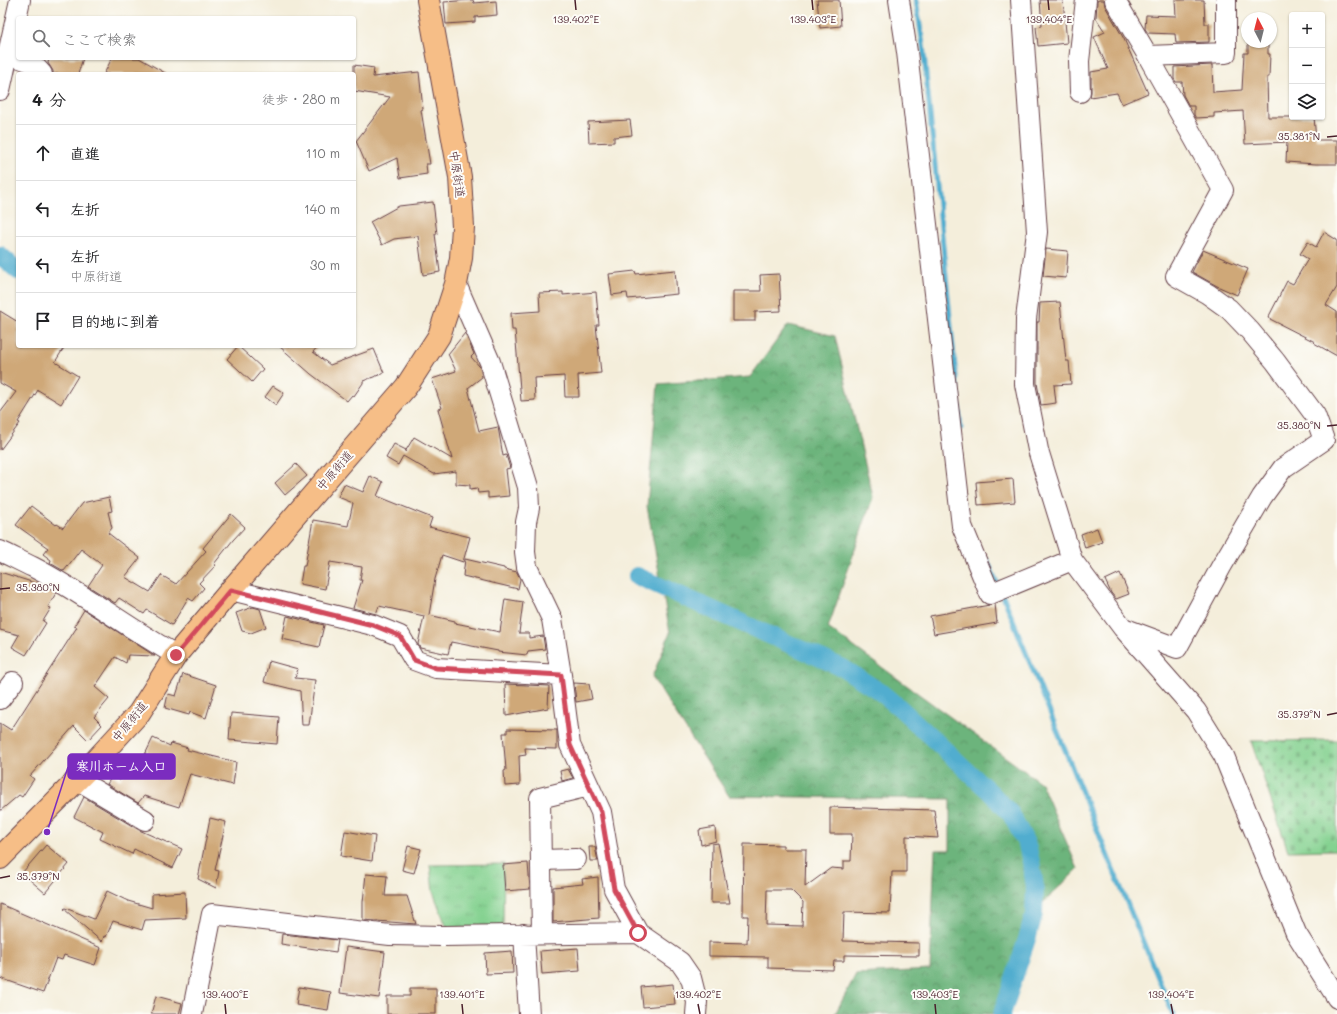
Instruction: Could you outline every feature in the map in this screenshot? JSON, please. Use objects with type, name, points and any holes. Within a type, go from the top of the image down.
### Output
[{"type":"main road","name":"中原街道","points":[[0,858],[78,780],[139,713],[176,655],[406,387],[439,336],[456,284],[461,258],[463,227],[460,177],[428,0]]},
{"type":"street","points":[[19,16],[20,0]]},
{"type":"street","points":[[899,0],[907,52],[962,526],[990,594],[1072,560]]},
{"type":"street","points":[[1021,0],[1037,232],[1026,319],[1025,384],[1038,450],[1072,560],[1123,628],[1196,711],[1224,756],[1296,933],[1337,998]]},
{"type":"street","points":[[1080,92],[1079,61],[1086,0]]},
{"type":"street","points":[[1115,0],[1223,190],[1176,276],[1208,294],[1229,309],[1250,331],[1275,360],[1315,415],[1324,440],[1283,468],[1262,497],[1221,567],[1177,648],[1123,628]]},
{"type":"street","points":[[1148,56],[1226,53],[1226,0]]},
{"type":"street","points":[[0,90],[15,56],[16,45]]},
{"type":"street","points":[[26,60],[32,62],[40,72]]},
{"type":"street","points":[[456,284],[490,362],[527,481],[529,508],[525,538],[527,567],[552,619],[570,745],[601,812],[614,889],[638,933],[680,962],[691,978],[697,1002],[696,1014]]},
{"type":"street","points":[[0,551],[39,570],[176,655]]},
{"type":"street","points":[[231,590],[373,625],[400,636],[414,660],[436,668],[561,675]]},
{"type":"street","points":[[0,698],[12,682]]},
{"type":"street","points":[[78,780],[145,820]]},
{"type":"street","points":[[529,1014],[533,934],[541,860],[540,798],[589,786]]},
{"type":"street","points":[[541,860],[576,859]]},
{"type":"street","points":[[192,1014],[212,914],[390,934],[443,936],[638,933]]},
{"type":"green space","points":[[788,325],[835,336],[873,497],[828,628],[1041,783],[1078,869],[1029,916],[996,1014],[835,1014],[856,974],[930,970],[935,850],[950,850],[950,799],[729,796],[652,677],[670,633],[647,506],[658,384],[750,377]]},
{"type":"green space","points":[[1337,740],[1337,850],[1288,851],[1251,741]]},
{"type":"green space","points":[[504,864],[503,928],[447,928],[433,892],[430,865]]},
{"type":"building","points":[[473,0],[474,3],[496,1],[497,15],[475,17],[475,22],[446,24],[444,2]]},
{"type":"building","points":[[817,0],[839,0],[841,26],[820,28]]},
{"type":"building","points":[[1040,0],[1063,0],[1067,43],[1038,46],[1036,27],[1042,26]]},
{"type":"building","points":[[1104,0],[1105,6],[1124,39],[1148,93],[1122,104],[1117,93],[1090,97],[1091,72],[1108,69],[1094,37],[1105,32],[1096,18],[1097,1]]},
{"type":"building","points":[[1175,0],[1204,0],[1205,24],[1209,24],[1209,42],[1176,43],[1175,34],[1148,33],[1145,29],[1146,15],[1176,16]]},
{"type":"building","points":[[1248,48],[1268,48],[1268,54],[1270,54],[1269,77],[1267,77],[1268,117],[1289,117],[1289,120],[1314,120],[1316,140],[1337,140],[1337,164],[1286,162],[1287,142],[1245,144],[1243,111],[1214,113],[1214,117],[1196,118],[1194,115],[1194,106],[1189,106],[1183,95],[1182,82],[1176,82],[1174,79],[1174,67],[1212,65],[1213,92],[1242,90],[1244,53],[1248,53]]},
{"type":"building","points":[[49,60],[82,60],[79,72],[53,72],[48,63]]},
{"type":"building","points":[[111,60],[142,60],[164,72],[105,72]]},
{"type":"building","points":[[354,65],[374,68],[373,77],[419,72],[423,109],[421,110],[430,164],[426,164],[427,174],[400,178],[397,158],[369,171],[356,141],[390,97],[356,91],[356,72],[354,72]]},
{"type":"building","points":[[630,120],[632,135],[614,137],[614,142],[589,143],[588,122]]},
{"type":"building","points":[[433,202],[440,272],[423,275],[418,236],[394,239],[382,245],[370,222],[399,206]]},
{"type":"building","points":[[1324,232],[1337,240],[1337,287],[1326,305],[1337,312],[1337,356],[1314,343],[1315,342],[1268,318],[1287,281],[1293,284],[1308,259],[1300,254],[1308,242],[1316,247]]},
{"type":"building","points":[[1046,249],[1068,251],[1066,278],[1043,276]]},
{"type":"building","points":[[1203,250],[1248,269],[1237,295],[1192,272]]},
{"type":"building","points":[[675,270],[677,294],[628,299],[627,293],[612,295],[609,274],[635,271],[636,274]]},
{"type":"building","points":[[779,274],[781,311],[755,312],[755,321],[733,321],[733,291],[761,291],[760,275]]},
{"type":"building","points":[[563,292],[563,295],[596,292],[599,325],[596,325],[601,373],[578,375],[579,397],[565,397],[564,376],[534,378],[535,400],[521,401],[515,330],[512,330],[511,313],[540,311],[539,293]]},
{"type":"building","points":[[1060,302],[1066,361],[1069,361],[1071,384],[1054,385],[1056,403],[1041,405],[1037,383],[1037,322],[1039,322],[1040,303]]},
{"type":"building","points":[[0,311],[16,321],[16,348],[64,348],[55,362],[78,376],[61,404],[38,390],[18,422],[20,423],[0,450],[0,413],[16,392],[0,383]]},
{"type":"building","points":[[465,333],[474,354],[471,357],[480,367],[482,377],[468,388],[479,431],[498,427],[503,456],[506,455],[510,468],[506,469],[509,496],[488,498],[488,492],[478,493],[477,488],[470,489],[470,485],[456,484],[456,471],[434,474],[403,456],[398,465],[386,458],[394,444],[406,450],[405,452],[414,437],[452,459],[438,409],[442,408],[432,379],[456,371],[448,354]]},
{"type":"building","points":[[236,348],[240,348],[263,369],[252,382],[227,359]]},
{"type":"building","points":[[281,348],[316,348],[313,352],[330,365],[374,349],[384,373],[363,381],[354,396],[352,395],[347,401],[311,374]]},
{"type":"building","points":[[273,386],[284,393],[276,405],[265,397]]},
{"type":"building","points":[[296,464],[307,476],[285,495],[275,483]]},
{"type":"building","points":[[370,476],[383,482],[377,496],[432,518],[429,527],[470,537],[463,562],[442,555],[435,579],[429,615],[455,621],[455,623],[500,632],[505,599],[523,602],[519,633],[529,633],[529,638],[543,636],[545,649],[528,651],[527,655],[498,652],[451,642],[448,654],[420,648],[418,644],[424,616],[379,606],[376,614],[353,608],[362,580],[360,580],[362,567],[330,562],[325,589],[300,584],[303,566],[305,566],[313,520],[348,526],[353,503],[338,497],[344,484],[363,492]]},
{"type":"building","points":[[1013,479],[1015,502],[978,505],[976,482]]},
{"type":"building","points":[[109,497],[112,511],[108,512],[112,528],[108,533],[140,558],[125,577],[150,592],[161,575],[176,584],[206,551],[203,548],[231,514],[245,527],[214,564],[216,565],[199,583],[204,588],[193,601],[188,598],[172,625],[147,610],[144,614],[119,598],[115,603],[88,586],[102,565],[81,549],[64,571],[50,563],[51,560],[43,554],[48,548],[16,525],[31,506],[56,525],[57,524],[63,528],[82,503]]},
{"type":"building","points":[[1097,528],[1102,542],[1085,548],[1081,534]]},
{"type":"building","points":[[465,559],[517,572],[520,579],[518,589],[463,576]]},
{"type":"building","points":[[0,572],[38,584],[39,583],[56,593],[48,607],[51,608],[43,621],[46,623],[26,655],[12,647],[19,635],[0,630]]},
{"type":"building","points":[[1120,573],[1129,594],[1116,599],[1111,593],[1105,580]]},
{"type":"building","points":[[995,604],[997,623],[934,634],[930,616]]},
{"type":"building","points":[[253,607],[260,609],[266,627],[251,633],[242,631],[236,613]]},
{"type":"building","points":[[84,610],[155,656],[128,655],[126,663],[115,657],[95,687],[109,699],[94,717],[102,725],[88,740],[74,726],[30,776],[34,779],[22,797],[19,795],[0,811],[0,723],[11,730],[77,627],[74,626]]},
{"type":"building","points":[[287,616],[324,625],[319,647],[282,639]]},
{"type":"building","points":[[269,661],[298,669],[295,678],[315,680],[309,725],[302,725],[300,691],[264,682]]},
{"type":"building","points":[[183,674],[216,685],[206,718],[190,712],[189,715],[165,708],[168,694],[176,696]]},
{"type":"building","points":[[574,683],[589,684],[592,699],[576,702]]},
{"type":"building","points":[[505,684],[549,686],[548,708],[506,716]]},
{"type":"building","points":[[231,713],[279,717],[277,744],[229,740]]},
{"type":"building","points":[[507,729],[557,730],[557,749],[525,748],[526,755],[519,756],[520,785],[505,786],[504,771],[506,770],[503,733],[507,733]]},
{"type":"building","points":[[153,738],[170,746],[171,743],[188,748],[187,750],[236,762],[233,785],[190,774],[179,807],[144,796],[138,803],[107,784],[113,775],[120,780],[131,760],[140,765]]},
{"type":"building","points":[[568,769],[573,778],[562,781],[560,771]]},
{"type":"building","points":[[84,797],[139,830],[182,849],[173,868],[134,849],[132,854],[100,839],[103,832],[74,817]]},
{"type":"building","points":[[830,807],[934,810],[938,838],[906,836],[906,872],[892,872],[890,913],[844,912],[843,941],[919,943],[919,956],[844,955],[844,961],[834,961],[833,970],[768,968],[768,957],[709,956],[709,942],[747,943],[748,916],[743,916],[744,844],[783,845],[783,849],[806,849],[805,887],[831,868],[844,869],[844,861],[851,861],[852,834],[830,834]],"holes":[[[767,890],[791,890],[803,902],[802,926],[766,925]]]},
{"type":"building","points":[[210,818],[226,822],[215,870],[219,871],[216,888],[198,879]]},
{"type":"building","points":[[715,827],[716,841],[701,845],[699,830]]},
{"type":"building","points":[[345,831],[375,836],[372,861],[341,856]]},
{"type":"building","points":[[718,843],[730,903],[711,903],[712,844]]},
{"type":"building","points":[[46,845],[69,864],[45,893],[22,873]]},
{"type":"building","points":[[408,846],[421,849],[414,873],[402,870]]},
{"type":"building","points":[[589,847],[595,847],[598,861],[590,861]]},
{"type":"building","points":[[528,863],[530,889],[505,891],[503,865]]},
{"type":"building","points":[[366,874],[387,876],[385,896],[407,896],[416,924],[363,920]]},
{"type":"building","points":[[598,877],[599,918],[553,922],[553,887],[583,884],[582,879]]},
{"type":"building","points":[[107,891],[128,901],[152,908],[152,894],[185,892],[186,918],[145,920],[142,930],[113,921],[106,937],[104,936],[102,942],[64,909],[65,908],[94,919]]},
{"type":"building","points":[[0,904],[101,948],[95,965],[64,955],[62,960],[56,958],[43,993],[0,978]]},
{"type":"building","points":[[282,934],[338,940],[336,952],[281,944]]},
{"type":"building","points":[[346,947],[385,952],[379,998],[340,993]]},
{"type":"building","points":[[578,948],[580,971],[542,974],[540,951]]},
{"type":"building","points":[[512,951],[513,973],[486,974],[485,953]]},
{"type":"building","points":[[673,984],[675,1004],[643,1007],[641,987]]},
{"type":"building","points":[[299,987],[331,992],[328,1010],[296,1005]]},
{"type":"building","points":[[410,988],[436,988],[436,1014],[387,1014],[387,996],[410,996]]},
{"type":"building","points":[[156,996],[182,1003],[179,1014],[151,1014]]},
{"type":"waterway","points":[[916,0],[923,44],[961,428]]},
{"type":"waterway","points":[[0,255],[16,269]]},
{"type":"waterway","points":[[987,560],[998,585]]},
{"type":"waterway","points":[[637,576],[843,668],[879,691],[900,708],[990,792],[1011,814],[1027,845],[1031,862],[1035,887],[1034,914],[1002,1014]]},
{"type":"waterway","points":[[1002,593],[1173,1014]]},
{"type":"place","name":"寒川ホーム入口","points":[[47,832]]},
{"type":"route","points":[[176,655],[231,590],[373,625],[400,636],[414,660],[436,668],[561,675],[570,745],[601,812],[614,889],[638,933]]}]
